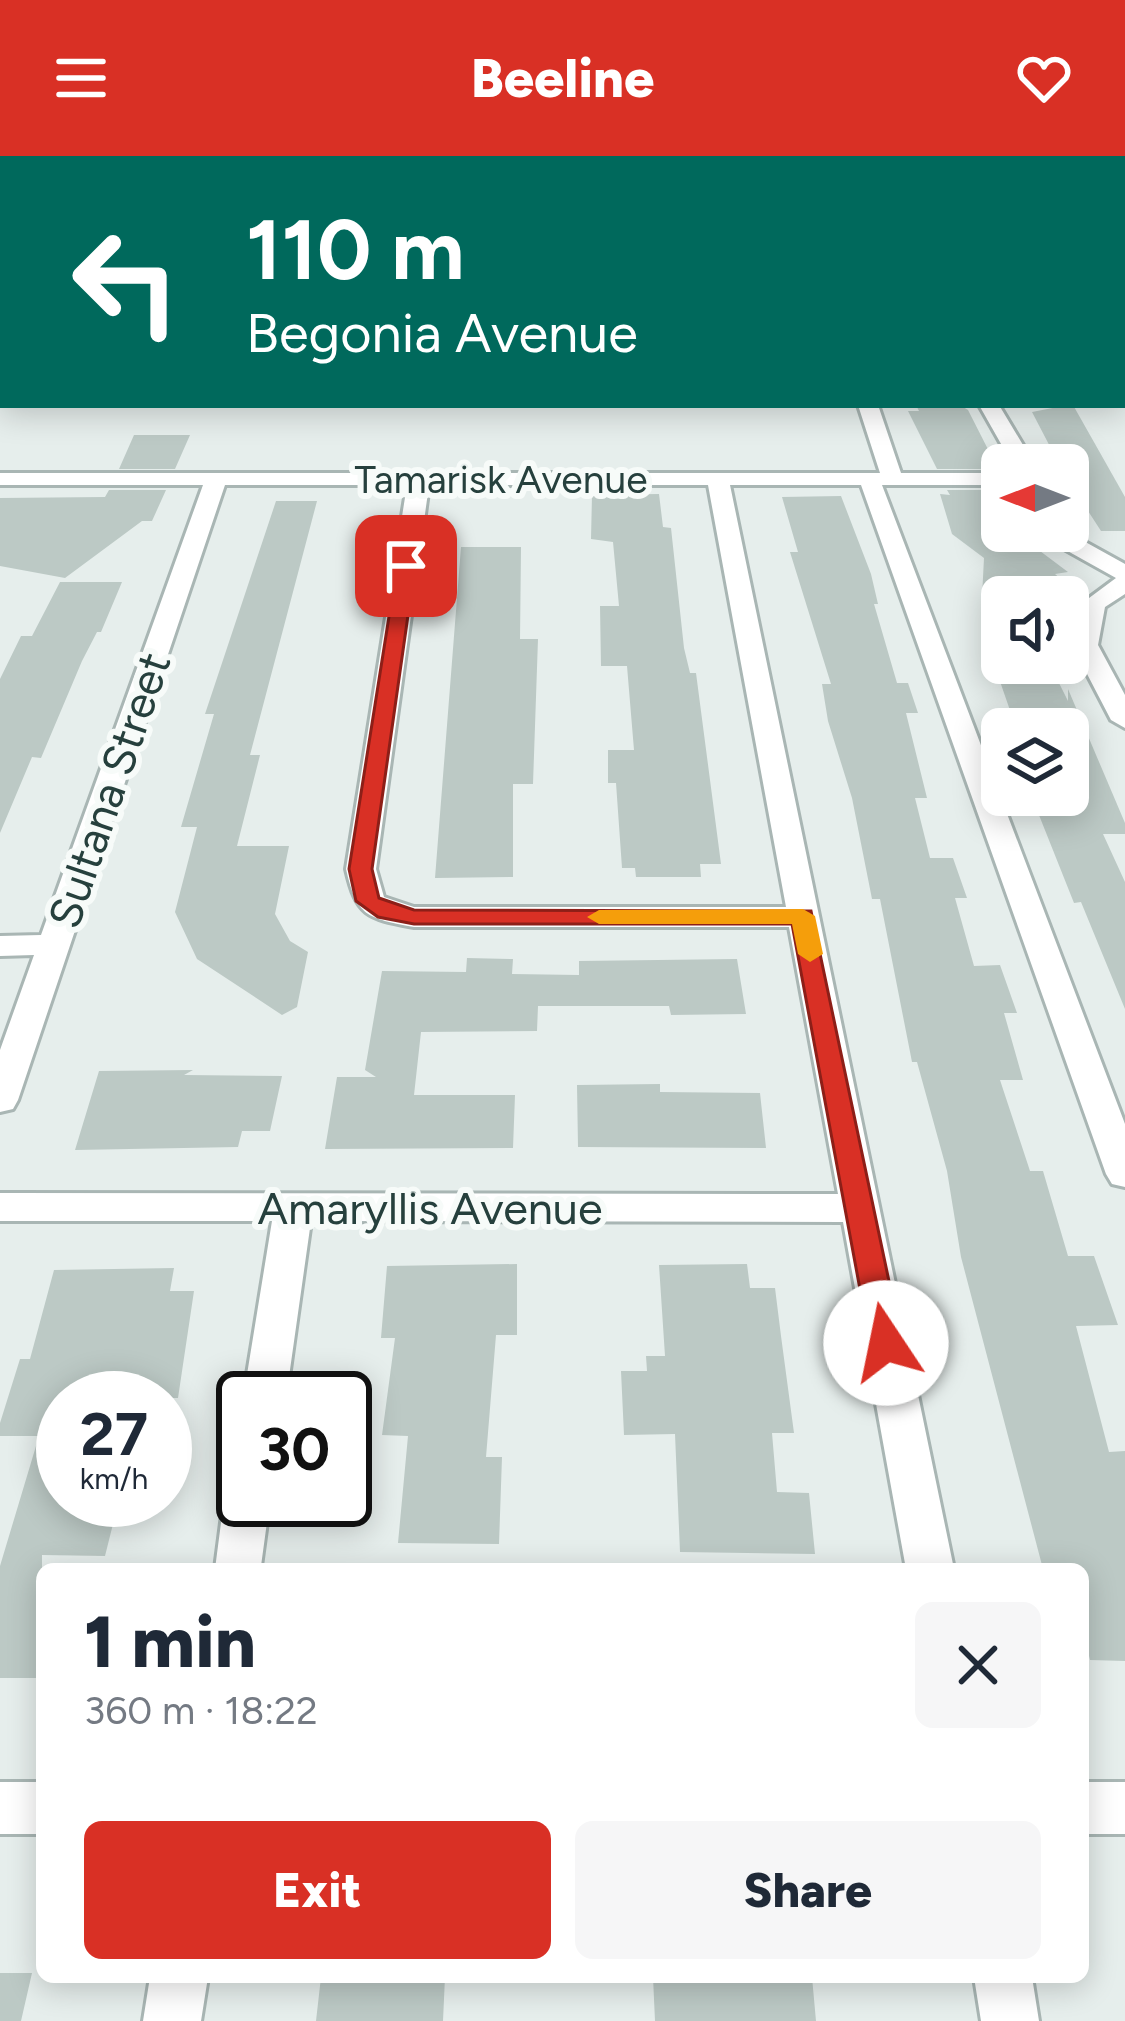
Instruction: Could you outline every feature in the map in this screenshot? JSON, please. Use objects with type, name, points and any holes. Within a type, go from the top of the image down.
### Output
[{"type":"street","points":[[869,408],[881,479],[1125,1174]]},
{"type":"street","points":[[990,408],[1011,444]]},
{"type":"street","name":"Tamarisk Avenue","points":[[0,479],[981,479]]},
{"type":"street","name":"Sultana Street","points":[[0,1100],[216,479]]},
{"type":"street","points":[[419,479],[361,869],[368,901],[414,917],[803,916]]},
{"type":"street","points":[[718,479],[929,1563]]},
{"type":"street","points":[[1084,552],[1125,578],[1094,604],[1084,646],[1125,720]]},
{"type":"street","points":[[0,946],[57,945]]},
{"type":"street","name":"Amaryllis Avenue","points":[[0,1208],[860,1208]]},
{"type":"street","points":[[268,1371],[294,1208]]},
{"type":"street","points":[[237,1563],[243,1527]]},
{"type":"street","points":[[0,1808],[36,1808]]},
{"type":"street","points":[[1089,1808],[1125,1808]]},
{"type":"street","points":[[172,2021],[178,1983]]},
{"type":"street","points":[[1004,1983],[1010,2021]]},
{"type":"building","points":[[1075,408],[1125,497],[1125,531],[1101,531],[1089,512],[1089,444],[1049,444],[1032,412]]},
{"type":"building","points":[[968,410],[985,444],[981,444],[981,469],[937,469],[908,411]]},
{"type":"building","points":[[134,435],[190,435],[175,469],[119,469]]},
{"type":"building","points":[[109,490],[166,490],[152,521],[142,521],[65,578],[0,566],[0,498],[105,497]]},
{"type":"building","points":[[947,490],[981,490],[981,552],[1041,552],[1068,572],[983,576],[984,558],[952,534],[940,494],[950,495]]},
{"type":"building","points":[[659,494],[663,527],[671,528],[684,648],[690,673],[696,673],[721,864],[700,864],[701,877],[636,877],[635,868],[622,868],[616,783],[608,783],[608,750],[634,750],[627,666],[601,666],[600,606],[619,606],[613,542],[591,539],[592,495]]},
{"type":"building","points":[[841,496],[871,574],[878,604],[874,604],[897,683],[908,683],[918,713],[906,713],[927,798],[915,798],[930,858],[953,858],[967,898],[955,898],[974,966],[1000,965],[1017,1013],[1004,1013],[1023,1080],[1000,1080],[1030,1171],[1043,1171],[1068,1256],[1094,1256],[1118,1325],[1076,1326],[1109,1452],[1125,1451],[1125,1661],[1090,1660],[1089,1563],[1041,1563],[961,1257],[947,1171],[917,1062],[912,1062],[880,899],[872,899],[852,798],[828,721],[822,684],[831,684],[790,552],[798,552],[782,497]]},
{"type":"building","points":[[276,501],[317,501],[250,755],[260,755],[237,846],[289,846],[275,914],[290,941],[308,952],[297,1007],[282,1015],[197,959],[175,912],[197,827],[181,827],[214,714],[205,714]]},
{"type":"building","points":[[461,547],[521,547],[520,639],[538,639],[533,784],[513,784],[513,877],[435,878]]},
{"type":"building","points":[[60,582],[122,582],[41,758],[32,757],[0,833],[0,679],[21,636],[32,636]]},
{"type":"building","points":[[1001,684],[1060,684],[1068,701],[1068,689],[1076,708],[1009,708]]},
{"type":"building","points":[[1089,738],[1125,823],[1125,834],[1103,834],[1125,882],[1125,1009],[1081,902],[1074,903],[1039,816],[1089,816]]},
{"type":"building","points":[[467,958],[513,959],[512,974],[579,975],[579,961],[737,959],[746,1014],[671,1015],[669,1006],[538,1006],[537,1031],[421,1032],[414,1095],[515,1095],[513,1148],[325,1149],[337,1077],[376,1077],[365,1070],[382,971],[466,972]]},
{"type":"building","points":[[193,1070],[184,1075],[282,1076],[270,1131],[242,1131],[238,1147],[75,1150],[99,1071]]},
{"type":"building","points":[[660,1084],[660,1092],[760,1093],[766,1148],[578,1147],[577,1085]]},
{"type":"building","points":[[517,1264],[517,1335],[496,1335],[486,1457],[502,1457],[499,1544],[398,1543],[408,1436],[382,1435],[395,1338],[381,1338],[387,1266]]},
{"type":"building","points":[[747,1264],[750,1288],[775,1288],[794,1433],[772,1433],[777,1492],[809,1493],[815,1554],[680,1552],[675,1434],[624,1435],[621,1371],[647,1371],[646,1356],[665,1356],[659,1265]]},
{"type":"building","points":[[174,1268],[170,1291],[194,1291],[182,1371],[36,1371],[36,1436],[0,1436],[20,1359],[30,1359],[54,1270]]},
{"type":"building","points":[[36,1446],[36,1527],[112,1527],[105,1556],[42,1555],[42,1563],[36,1563],[36,1678],[0,1678],[0,1566]]},
{"type":"building","points":[[0,1973],[32,1973],[21,2021],[0,2021]]},
{"type":"building","points":[[320,1983],[445,1983],[443,2021],[316,2021]]},
{"type":"building","points":[[653,1983],[813,1983],[816,2021],[655,2021]]},
{"type":"slow traffic","points":[[599,917],[803,916],[810,954]]},
{"type":"route","points":[[406,566],[361,869],[368,901],[414,917],[803,916],[886,1343]]}]
